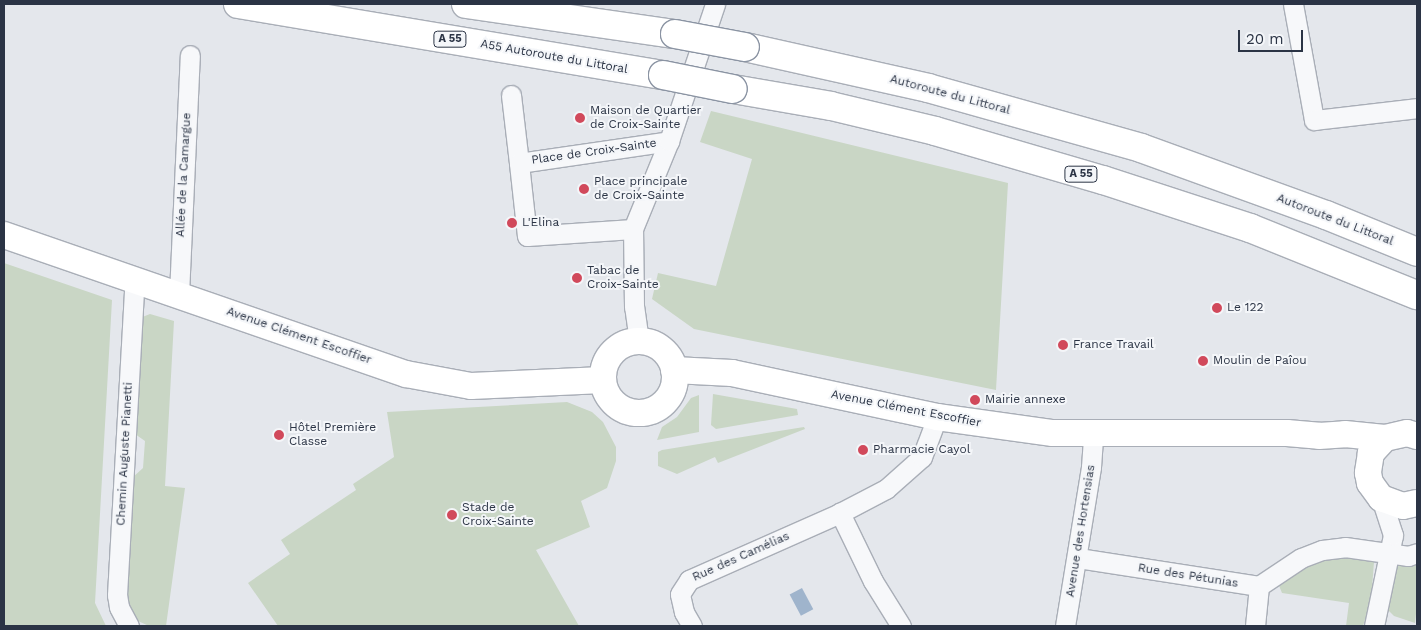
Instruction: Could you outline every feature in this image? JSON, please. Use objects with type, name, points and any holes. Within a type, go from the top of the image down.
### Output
[{"type":"highway","name":"A55 Autoroute du Littoral","points":[[238,4],[663,75],[831,106],[935,130],[1250,228],[1417,295]]},
{"type":"highway","name":"Autoroute du Littoral","points":[[466,4],[675,34],[745,47],[928,88],[1141,148],[1326,215],[1414,250]]},
{"type":"main road","name":"Avenue Clément Escoffier","points":[[4,235],[135,278],[406,374],[471,386],[603,380]]},
{"type":"main road","points":[[639,341],[661,349],[674,370],[675,382],[663,404],[653,410],[636,413],[620,407],[611,400],[603,380],[609,358],[617,349],[639,341]]},
{"type":"main road","name":"Avenue Clément Escoffier","points":[[674,370],[732,373],[937,417],[1093,435],[1287,433],[1319,436],[1345,434],[1385,438],[1407,433],[1417,436]]},
{"type":"main road","name":"Avenue Clément Escoffier","points":[[1319,436],[1342,448],[1368,473]]},
{"type":"main road","points":[[1385,438],[1371,453],[1368,473],[1370,483],[1381,498],[1403,506],[1416,504]]},
{"type":"street","points":[[639,341],[634,307],[633,229],[669,141],[715,4]]},
{"type":"street","points":[[1294,4],[1314,120],[1417,108]]},
{"type":"street","name":"Allée de la Camargue","points":[[179,294],[190,55]]},
{"type":"street","name":"Place de Croix-Sainte","points":[[511,95],[527,236],[633,229]]},
{"type":"street","name":"Place de Croix-Sainte","points":[[519,163],[669,141]]},
{"type":"street","name":"Chemin Auguste Pianetti","points":[[129,626],[119,607],[117,595],[135,278]]},
{"type":"street","points":[[901,626],[873,581],[840,513],[886,489],[922,457],[937,417]]},
{"type":"street","name":"Avenue des Hortensias","points":[[1065,626],[1078,558],[1093,435]]},
{"type":"street","points":[[1374,626],[1393,535],[1381,498]]},
{"type":"street","points":[[1393,535],[1416,504]]},
{"type":"street","name":"Rue des Camélias","points":[[692,626],[684,612],[680,594],[689,580],[840,513]]},
{"type":"street","points":[[1255,626],[1259,586],[1301,558],[1322,550],[1345,547],[1390,555],[1408,556],[1417,552]]},
{"type":"street","name":"Rue des Pétunias","points":[[1078,558],[1259,586]]},
{"type":"green space","points":[[711,111],[1008,183],[996,390],[694,329],[652,299],[658,273],[716,286],[752,159],[700,142]]},
{"type":"green space","points":[[4,263],[112,300],[95,603],[106,626],[4,626]]},
{"type":"green space","points":[[150,314],[174,321],[165,486],[185,488],[166,626],[149,626],[138,621],[130,609],[127,595],[132,478],[143,468],[145,441],[135,434],[140,318]]},
{"type":"green space","points":[[713,394],[797,409],[798,415],[716,429],[711,425]]},
{"type":"green space","points":[[699,395],[699,432],[657,440],[662,427],[677,417],[691,398]]},
{"type":"green space","name":"Stade de Croix-Sainte","points":[[567,402],[592,412],[603,422],[616,447],[616,461],[607,488],[581,501],[590,527],[536,550],[579,626],[278,626],[248,583],[290,554],[281,540],[356,490],[353,484],[394,457],[387,412]]},
{"type":"green space","points":[[804,427],[805,429],[718,463],[715,457],[677,474],[658,466],[658,452],[662,450]]},
{"type":"green space","points":[[1335,556],[1368,557],[1374,562],[1371,601],[1363,626],[1346,626],[1349,603],[1282,593],[1278,583],[1318,560]]},
{"type":"green space","points":[[1417,562],[1415,623],[1394,616],[1387,609],[1394,564]]},
{"type":"water","points":[[802,588],[813,609],[801,616],[790,595]]},
{"type":"place","name":"Maison de Quartier de Croix-Sainte","points":[[580,118]]},
{"type":"place","name":"Place principale de Croix-Sainte","points":[[584,189]]},
{"type":"place","name":"L'Elina","points":[[512,223]]},
{"type":"place","name":"Tabac de Croix-Sainte","points":[[577,278]]},
{"type":"place","name":"Le 122","points":[[1217,308]]},
{"type":"place","name":"France Travail","points":[[1063,345]]},
{"type":"place","name":"Moulin de Paîou","points":[[1203,361]]},
{"type":"place","name":"Mairie annexe","points":[[975,400]]},
{"type":"place","name":"Hôtel Première Classe","points":[[279,435]]},
{"type":"place","name":"Pharmacie Cayol","points":[[863,450]]},
{"type":"place","name":"Stade de Croix-Sainte","points":[[452,515]]}]
